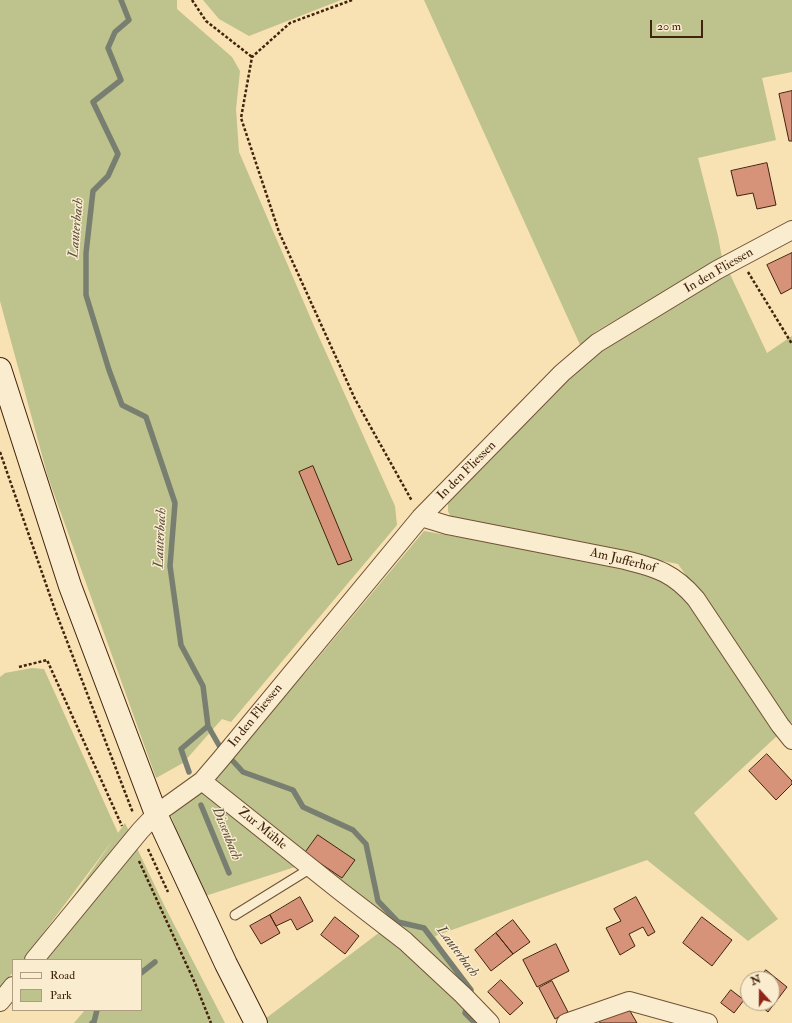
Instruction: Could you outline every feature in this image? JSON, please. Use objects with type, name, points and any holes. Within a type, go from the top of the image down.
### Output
[{"type":"main road","points":[[0,369],[70,586],[156,814],[226,964],[256,1023]]},
{"type":"street","name":"In den Fliessen","points":[[202,781],[421,517],[562,373],[597,343],[717,270],[792,230]]},
{"type":"street","name":"Am Jufferhof","points":[[421,517],[447,525],[652,566],[663,571],[688,588],[780,725],[792,740]]},
{"type":"street","points":[[35,959],[130,843],[156,814],[202,781]]},
{"type":"street","name":"Zur Mühle","points":[[202,781],[405,941],[463,995],[485,1018]]},
{"type":"street","points":[[0,1002],[12,987]]},
{"type":"street","points":[[566,1023],[629,1001],[699,1022]]},
{"type":"lane","points":[[235,915],[311,868]]},
{"type":"path","points":[[192,0],[206,20],[252,57]]},
{"type":"path","points":[[352,0],[290,22],[252,57],[242,118],[278,232],[355,399],[421,517]]},
{"type":"path","points":[[739,258],[792,344]]},
{"type":"path","points":[[19,667],[47,660],[212,1023]]},
{"type":"green space","points":[[0,0],[177,0],[177,9],[232,57],[240,71],[236,109],[239,152],[314,326],[395,506],[397,525],[231,722],[222,719],[183,763],[156,778],[48,477],[0,301]]},
{"type":"green space","points":[[203,0],[341,0],[249,36],[219,19]]},
{"type":"green space","points":[[424,0],[792,0],[792,72],[762,78],[776,140],[698,158],[718,236],[722,258],[595,332],[581,347]]},
{"type":"green space","points":[[729,272],[767,353],[792,336],[792,722],[790,724],[678,564],[452,520],[448,511],[448,501],[550,396],[605,346]]},
{"type":"green space","points":[[424,531],[634,568],[664,580],[692,604],[778,735],[694,813],[778,919],[748,941],[647,860],[435,936],[491,1023],[267,1023],[265,1019],[380,932],[295,867],[202,897],[171,816],[307,671]]},
{"type":"green space","points":[[32,668],[44,669],[118,833],[125,823],[164,905],[225,1023],[74,1023],[84,1011],[142,1011],[142,959],[48,959],[36,950],[113,840],[24,959],[12,959],[12,973],[0,988],[0,677],[5,673]]},
{"type":"building","points":[[792,91],[792,141],[789,141],[779,94]]},
{"type":"building","points":[[767,163],[776,205],[757,209],[753,193],[737,196],[731,171]]},
{"type":"building","points":[[792,253],[792,288],[781,294],[767,265]]},
{"type":"building","points":[[313,466],[352,560],[338,565],[299,472]]},
{"type":"building","points":[[767,754],[792,781],[792,784],[776,800],[749,771]]},
{"type":"building","points":[[318,835],[355,860],[342,878],[305,853]]},
{"type":"building","points":[[300,897],[313,921],[297,930],[291,919],[276,926],[270,915]]},
{"type":"building","points":[[636,897],[655,932],[648,936],[643,927],[629,934],[635,946],[620,955],[606,928],[621,921],[614,909]]},
{"type":"building","points":[[270,915],[280,933],[261,944],[250,926]]},
{"type":"building","points":[[335,917],[359,936],[345,954],[321,935]]},
{"type":"building","points":[[702,917],[732,940],[712,966],[683,943]]},
{"type":"building","points":[[513,920],[530,942],[513,954],[496,933]]},
{"type":"building","points":[[496,933],[513,954],[491,971],[475,950]]},
{"type":"building","points":[[556,944],[569,971],[537,987],[523,960]]},
{"type":"building","points":[[501,980],[523,1003],[510,1015],[488,992]]},
{"type":"building","points":[[552,981],[568,1012],[555,1019],[539,988]]},
{"type":"building","points":[[780,981],[787,987],[780,996]]},
{"type":"building","points":[[731,990],[740,997],[740,1005],[734,1013],[721,1003]]},
{"type":"building","points":[[630,1011],[637,1023],[600,1023],[598,1017]]},
{"type":"waterway","name":"Lauterbach","points":[[121,0],[129,20],[115,32],[108,48],[121,80],[93,102],[118,154],[108,176],[93,191],[86,253],[86,295],[109,370],[122,405],[146,417],[175,503],[170,566],[181,645],[203,686],[208,726],[220,747],[243,772],[293,790],[303,807],[353,830],[366,844],[378,901],[398,922],[424,928],[471,990],[465,1013],[475,1023]]},
{"type":"waterway","name":"Dissenbach","points":[[189,772],[181,749],[208,726]]},
{"type":"waterway","name":"Dissenbach","points":[[201,805],[229,873]]},
{"type":"waterway","name":"Dissenbach","points":[[142,972],[155,962]]},
{"type":"waterway","name":"Dissenbach","points":[[92,1023],[94,1022],[97,1011]]}]
